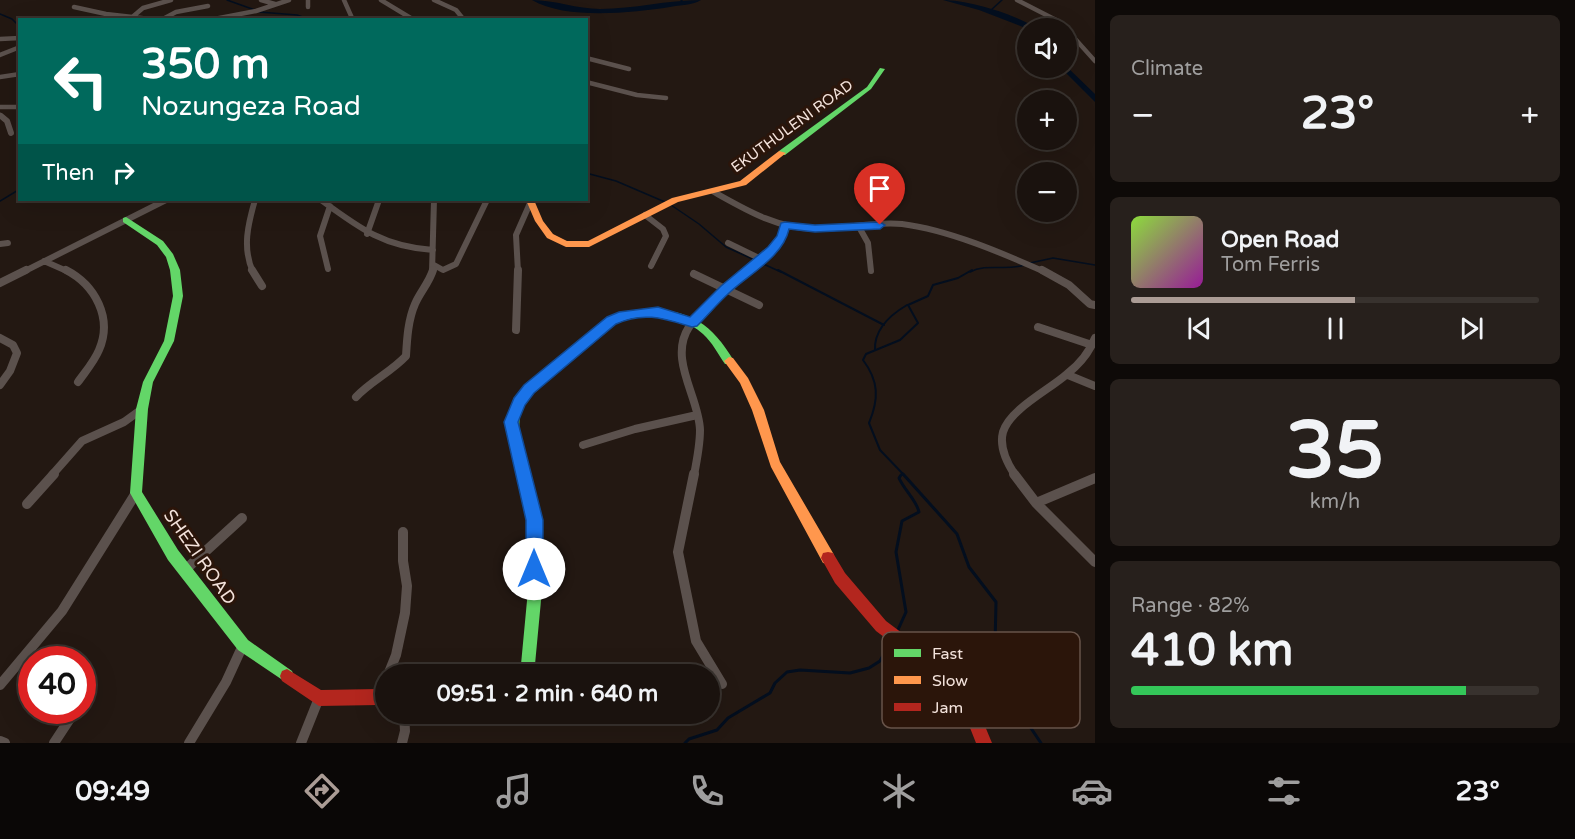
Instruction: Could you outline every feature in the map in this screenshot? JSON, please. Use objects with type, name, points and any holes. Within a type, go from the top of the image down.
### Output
[{"type":"street","points":[[74,7],[131,18],[148,6],[171,0]]},
{"type":"street","points":[[261,0],[277,4]]},
{"type":"street","points":[[221,18],[250,13],[289,0]]},
{"type":"street","points":[[308,0],[308,7]]},
{"type":"street","points":[[344,0],[352,18]]},
{"type":"street","points":[[381,0],[411,18]]},
{"type":"street","points":[[435,0],[456,10],[462,18]]},
{"type":"street","points":[[1017,0],[1054,17],[1071,31],[1084,52],[1095,61]]},
{"type":"street","points":[[164,18],[176,12],[208,6]]},
{"type":"street","points":[[0,39],[18,38]]},
{"type":"street","points":[[0,55],[18,48]]},
{"type":"street","points":[[588,59],[629,69]]},
{"type":"street","name":"EKUTHULENI ROAD","points":[[530,201],[541,227],[548,235],[565,245],[589,244],[675,200],[743,183],[869,88],[882,69]]},
{"type":"street","points":[[0,77],[18,74]]},
{"type":"street","points":[[588,83],[637,95],[666,98]]},
{"type":"street","points":[[0,107],[18,107]]},
{"type":"street","points":[[0,115],[8,124],[11,133]]},
{"type":"street","points":[[0,126],[8,124]]},
{"type":"street","points":[[714,192],[747,211],[785,226],[815,229],[915,225],[1044,271],[1069,285],[1093,305],[1095,313]]},
{"type":"street","points":[[0,283],[164,201]]},
{"type":"street","points":[[255,201],[245,240],[251,269],[262,286]]},
{"type":"street","points":[[322,201],[368,234],[403,248],[433,250]]},
{"type":"street","points":[[368,234],[379,201]]},
{"type":"street","points":[[356,397],[365,387],[394,369],[406,356],[415,304],[430,279],[434,265],[434,201]]},
{"type":"street","points":[[434,265],[443,270],[456,264],[487,201]]},
{"type":"street","points":[[516,330],[519,283],[516,235],[530,201]]},
{"type":"street","points":[[328,269],[319,237],[322,223],[330,206]]},
{"type":"street","points":[[645,215],[663,229],[666,236],[651,266]]},
{"type":"street","points":[[0,685],[36,645],[62,611],[136,493],[142,409],[148,382],[169,340],[178,296],[175,270],[170,256],[160,243],[126,220]]},
{"type":"street","points":[[722,684],[696,641],[678,552],[698,457],[700,428],[682,360],[683,341],[692,322],[725,289],[779,243],[785,226]]},
{"type":"street","points":[[859,227],[868,243],[871,271]]},
{"type":"street","points":[[0,244],[8,243]]},
{"type":"street","points":[[728,243],[761,259]]},
{"type":"street","points":[[44,261],[71,272],[83,280],[93,290],[98,301],[103,338],[99,350],[78,382]]},
{"type":"street","points":[[694,274],[759,305]]},
{"type":"street","points":[[528,664],[532,632],[534,520],[527,483],[512,432],[511,422],[514,411],[529,389],[611,320],[624,315],[658,312],[692,322],[706,332],[744,381],[758,410],[775,463],[818,543],[860,604],[889,632]]},
{"type":"street","points":[[1038,327],[1094,341],[1068,375],[1026,405],[1008,423],[1002,435],[1005,458],[1017,481],[1095,562]]},
{"type":"street","points":[[0,338],[13,345],[17,352],[10,371],[0,386]]},
{"type":"street","points":[[1068,375],[1095,386]]},
{"type":"street","points":[[27,504],[82,441],[124,423],[142,409]]},
{"type":"street","points":[[583,445],[635,429],[697,415]]},
{"type":"street","points":[[1036,502],[1095,478]]},
{"type":"street","name":"SHEZI ROAD","points":[[136,493],[173,555],[243,645],[319,698]]},
{"type":"street","points":[[185,570],[242,518]]},
{"type":"street","points":[[392,664],[405,613],[407,586],[402,532]]},
{"type":"street","points":[[189,743],[226,682],[243,645]]},
{"type":"street","points":[[301,743],[319,698],[375,698]]},
{"type":"street","points":[[54,743],[66,724]]},
{"type":"street","points":[[402,743],[405,724]]},
{"type":"street","points":[[978,728],[984,743]]},
{"type":"street","points":[[0,741],[5,743]]},
{"type":"waterway","points":[[227,0],[255,10]]},
{"type":"waterway","points":[[535,0],[557,6],[597,11],[656,7],[698,0]]},
{"type":"waterway","points":[[946,0],[981,8],[1017,22]]},
{"type":"waterway","points":[[990,11],[1002,0]]},
{"type":"waterway","points":[[259,12],[297,15],[305,18]]},
{"type":"waterway","points":[[0,14],[12,19],[18,25]]},
{"type":"waterway","points":[[327,18],[332,18]]},
{"type":"waterway","points":[[1075,78],[1095,99]]},
{"type":"waterway","points":[[588,174],[616,181],[665,202]]},
{"type":"waterway","points":[[0,201],[18,190]]},
{"type":"waterway","points":[[671,205],[699,224],[726,247],[781,272]]},
{"type":"waterway","points":[[1030,263],[1053,258],[1095,265]]},
{"type":"waterway","points":[[970,272],[983,268],[1025,265]]},
{"type":"waterway","points":[[778,270],[883,324]]},
{"type":"waterway","points":[[904,475],[880,450],[869,423],[875,406],[876,390],[872,375],[863,360],[866,354],[900,340],[918,323],[908,305],[928,296],[933,285],[958,278],[972,270]]},
{"type":"waterway","points":[[883,324],[907,305]]},
{"type":"waterway","points":[[875,350],[875,342],[883,324]]},
{"type":"waterway","points":[[903,474],[957,534],[969,567],[996,602],[995,632]]},
{"type":"waterway","points":[[897,632],[906,612],[896,552],[902,521],[919,512],[899,478],[901,475]]},
{"type":"waterway","points":[[685,743],[689,739],[717,730],[728,718],[770,693],[775,683],[787,672],[800,670],[850,673],[869,668],[882,657]]},
{"type":"waterway","points":[[1031,728],[1041,743]]},
{"type":"traffic: fast","points":[[782,153],[869,88],[882,69]]},
{"type":"traffic: fast","points":[[126,220],[160,243],[170,256],[175,270],[178,296],[169,341],[148,382],[142,409],[136,493],[173,555],[243,645],[287,676]]},
{"type":"traffic: fast","points":[[528,664],[535,590],[534,527],[530,496],[513,430],[515,410],[528,392],[611,320],[622,316],[660,313],[685,318],[706,331],[729,361]]},
{"type":"traffic: slow","points":[[530,201],[539,221],[550,236],[566,244],[589,244],[675,200],[743,183],[782,153]]},
{"type":"traffic: slow","points":[[729,361],[744,381],[758,410],[775,463],[828,558]]},
{"type":"traffic: jam","points":[[828,558],[840,578],[881,626],[889,632]]},
{"type":"traffic: jam","points":[[287,676],[319,698],[375,697]]},
{"type":"traffic: jam","points":[[978,728],[984,743]]},
{"type":"route","points":[[534,569],[534,520],[511,422],[514,411],[529,389],[611,320],[624,315],[658,312],[692,322],[725,289],[779,243],[785,226],[815,229],[880,225]]}]
